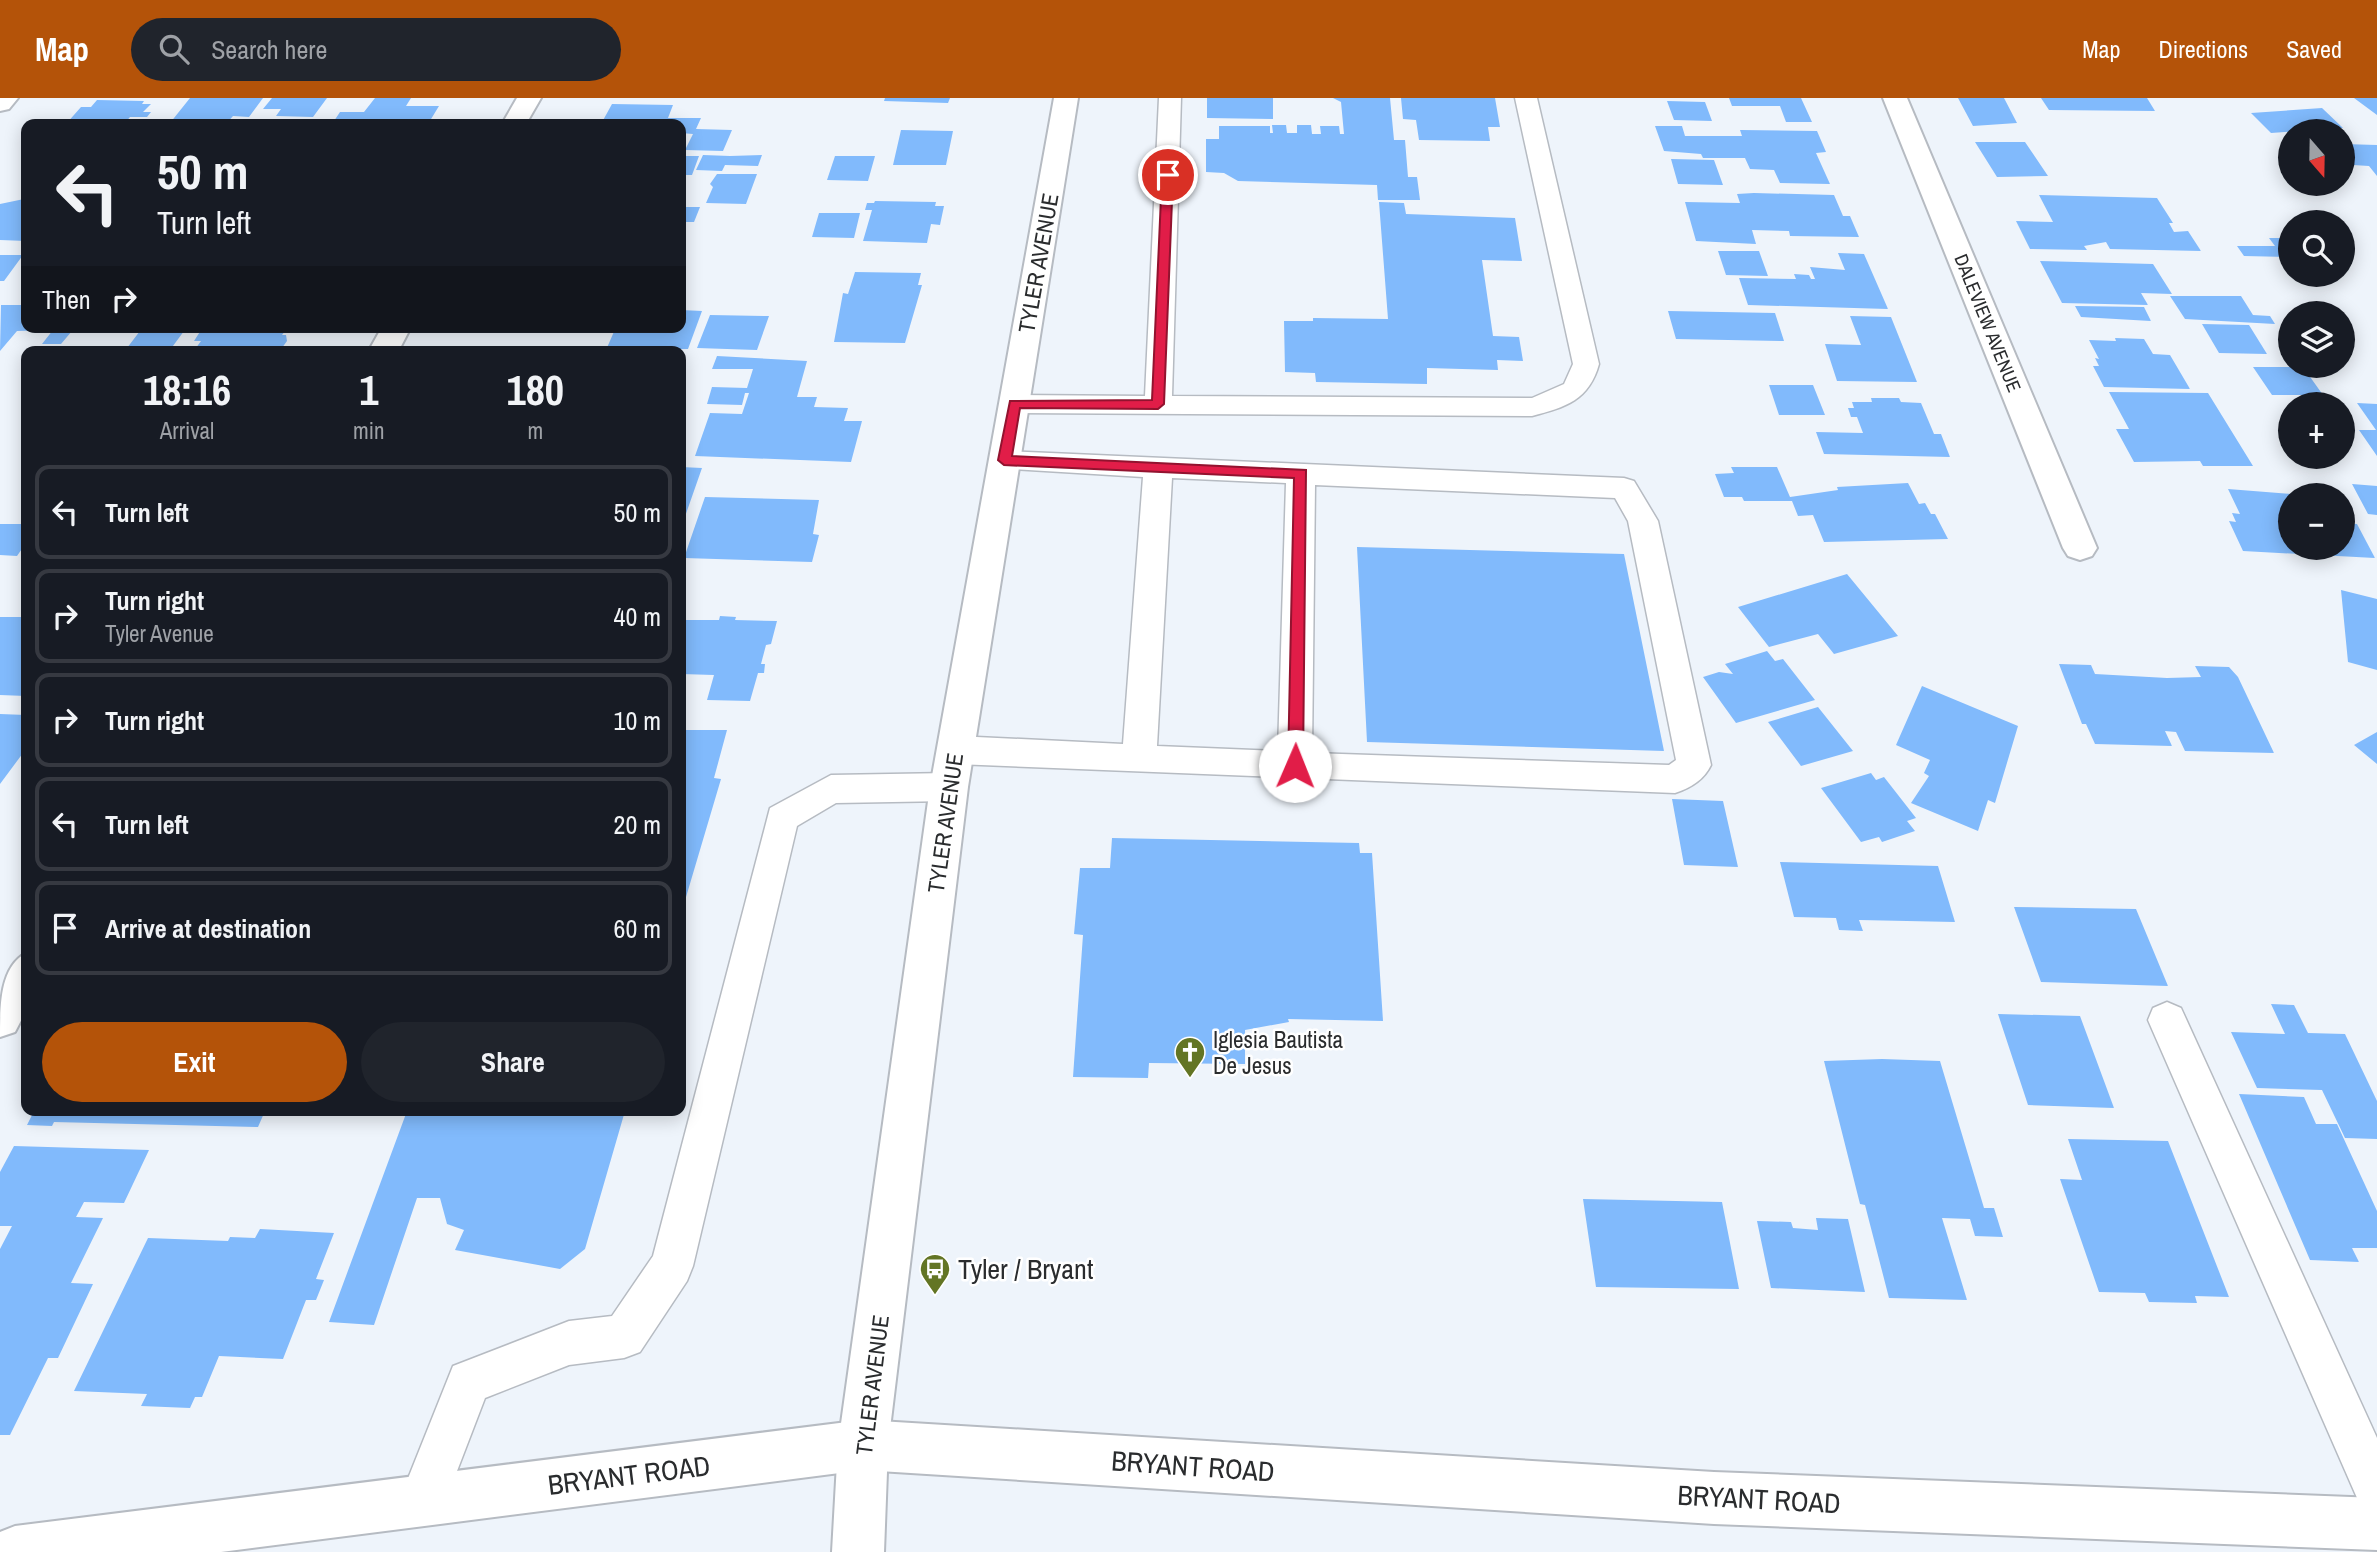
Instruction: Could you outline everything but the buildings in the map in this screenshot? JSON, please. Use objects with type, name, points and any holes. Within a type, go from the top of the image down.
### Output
[{"type":"street","points":[[0,104],[6,98]]},
{"type":"street","points":[[517,119],[529,98]]},
{"type":"street","name":"TYLER AVENUE","points":[[858,1552],[863,1445],[952,769],[1066,98]]},
{"type":"street","name":"DALEVIEW AVENUE","points":[[1895,98],[2080,548]]},
{"type":"street","name":"BRYANT ROAD","points":[[15,1552],[863,1445],[1714,1498],[2377,1524]]},
{"type":"lane","points":[[1158,404],[1170,98]]},
{"type":"lane","points":[[1014,404],[1532,407],[1569,396],[1582,381],[1586,364],[1526,98]]},
{"type":"lane","points":[[422,1500],[469,1382],[569,1343],[624,1336],[673,1266],[782,818],[831,789],[952,769],[1139,758],[1675,779],[1694,765],[1643,522],[1624,488],[1004,460]]},
{"type":"lane","points":[[1139,758],[1158,467]]},
{"type":"lane","points":[[1295,766],[1301,473]]},
{"type":"lane","points":[[2167,1020],[2377,1491]]},
{"type":"place","name":"Iglesia Bautista De Jesus","points":[[1190,1079]]},
{"type":"place","name":"Tyler / Bryant","points":[[935,1296]]},
{"type":"route","points":[[1168,175],[1158,404],[1014,404],[1004,460],[1301,473],[1295,766]]}]
